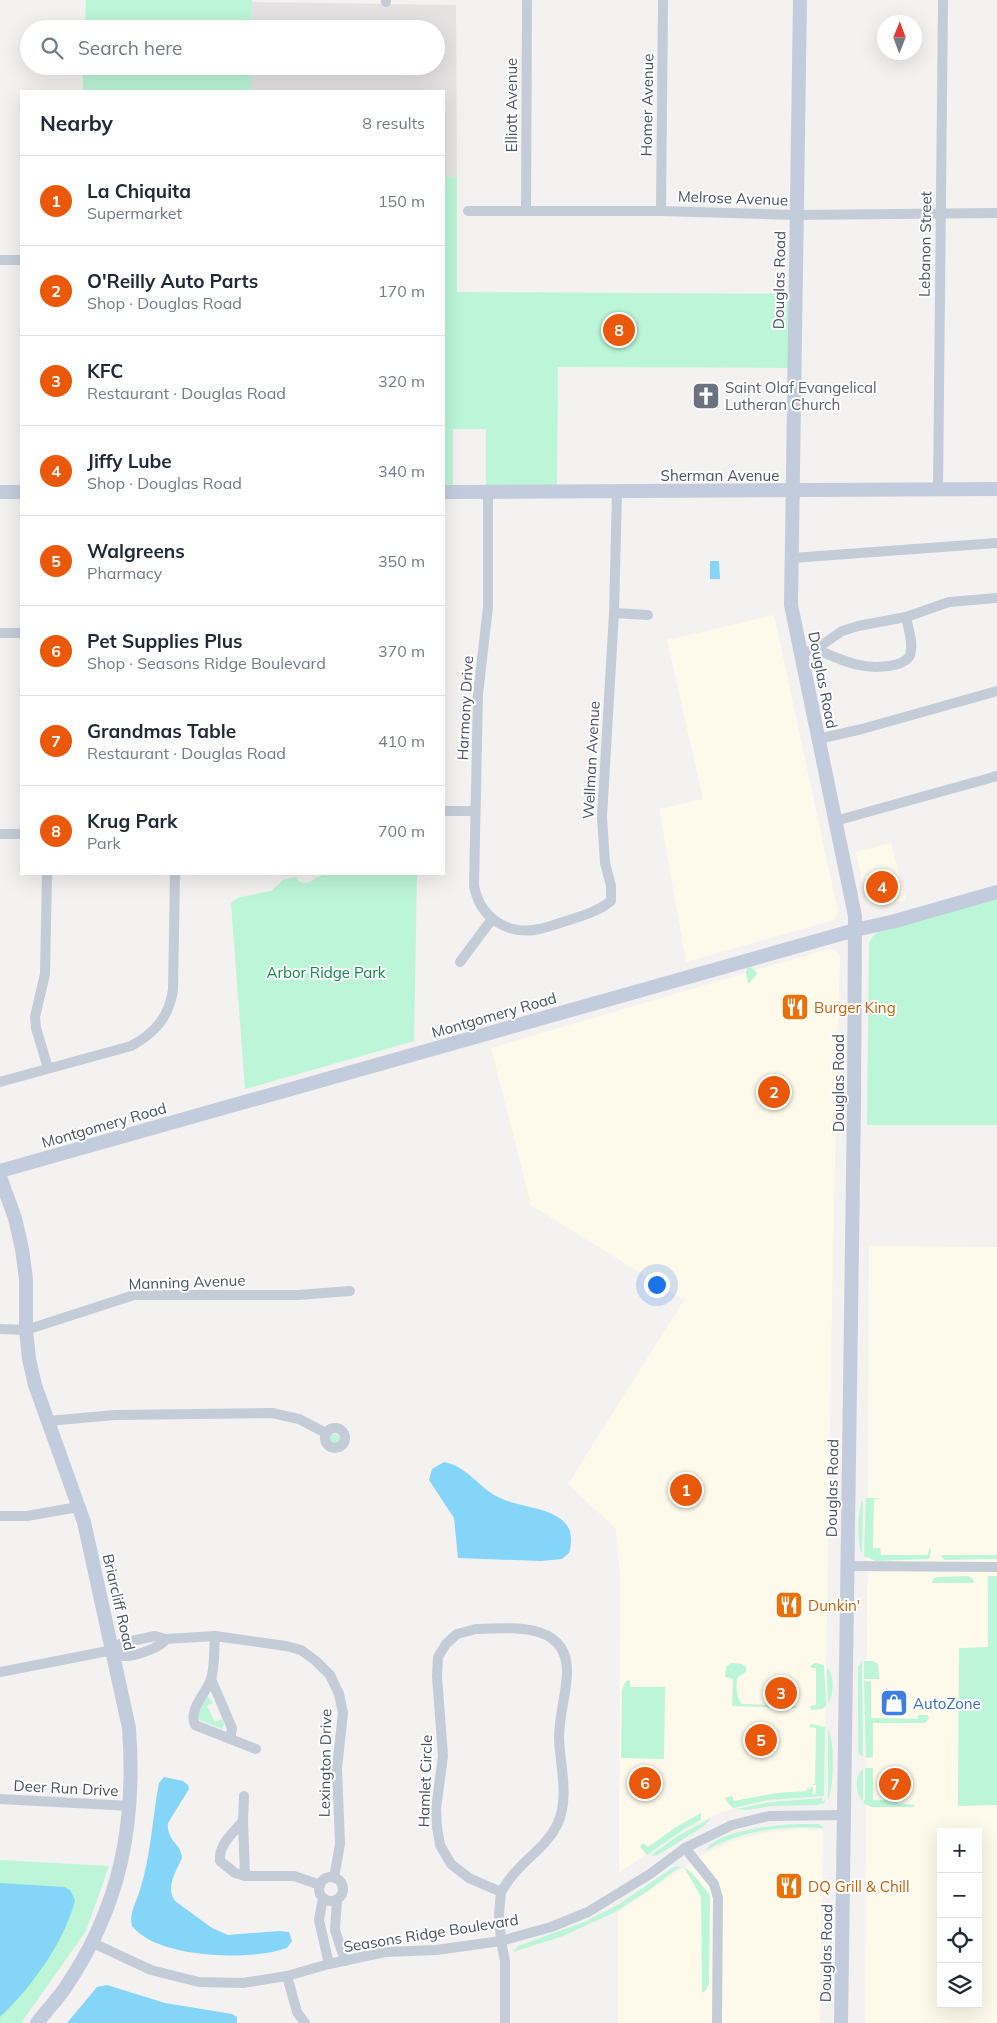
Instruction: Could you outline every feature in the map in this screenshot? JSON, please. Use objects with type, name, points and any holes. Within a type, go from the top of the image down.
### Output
[{"type":"street","name":"Elliott Avenue","points":[[526,211],[527,0]]},
{"type":"street","name":"Homer Avenue","points":[[661,211],[663,0]]},
{"type":"street","name":"Douglas Road","points":[[800,0],[791,605],[855,916],[841,2023]]},
{"type":"street","name":"Lebanon Street","points":[[938,489],[943,0]]},
{"type":"street","name":"Melrose Avenue","points":[[468,211],[661,211],[796,215],[997,213]]},
{"type":"street","points":[[0,260],[20,260]]},
{"type":"street","name":"Sherman Avenue","points":[[445,492],[997,489]]},
{"type":"street","points":[[0,492],[20,492]]},
{"type":"street","name":"Wellman Avenue","points":[[492,919],[503,927],[516,930],[538,930],[600,910],[611,901],[611,886],[605,863],[602,817],[614,613],[616,492]]},
{"type":"street","name":"Harmony Drive","points":[[488,493],[488,607],[478,694],[474,886],[476,898],[492,919]]},
{"type":"street","points":[[792,558],[997,543]]},
{"type":"street","points":[[801,653],[816,649],[842,630],[906,617],[949,602],[997,598]]},
{"type":"street","points":[[614,613],[648,615]]},
{"type":"street","points":[[816,649],[840,660],[863,667],[877,668],[903,662],[909,657],[911,647],[906,617]]},
{"type":"street","points":[[0,633],[20,633]]},
{"type":"street","points":[[818,739],[862,729],[997,691]]},
{"type":"street","points":[[835,821],[997,776]]},
{"type":"street","points":[[445,811],[475,811]]},
{"type":"street","points":[[0,834],[20,834]]},
{"type":"street","points":[[47,875],[45,974],[35,1017],[36,1028],[48,1068]]},
{"type":"street","points":[[0,1082],[131,1046],[154,1030],[167,1014],[173,990],[175,875]]},
{"type":"street","name":"Montgomery Road","points":[[0,1171],[855,930],[895,921],[997,892]]},
{"type":"street","points":[[460,962],[492,919]]},
{"type":"street","name":"Briarcliff Road","points":[[0,1177],[22,1249],[26,1279],[26,1330],[29,1359],[35,1385],[84,1522],[129,1728],[131,1762],[131,1806],[119,1874],[92,1943],[65,1988],[37,2023]]},
{"type":"street","name":"Manning Avenue","points":[[0,1329],[26,1330],[134,1295],[298,1295],[350,1291]]},
{"type":"street","points":[[48,1421],[116,1415],[272,1413],[299,1419],[326,1433]]},
{"type":"street","points":[[0,1516],[28,1516],[78,1507]]},
{"type":"street","points":[[847,1566],[997,1567]]},
{"type":"street","name":"Hamlet Circle","points":[[476,1629],[529,1629],[545,1633],[556,1641],[565,1656],[567,1672],[559,1738],[563,1774],[563,1804],[558,1823],[552,1834],[512,1876],[501,1892],[469,1878],[451,1864],[440,1845],[436,1809],[443,1756],[437,1676],[438,1657],[446,1644],[457,1634],[476,1629]]},
{"type":"street","name":"Lexington Drive","points":[[0,1672],[113,1650],[122,1643],[155,1636],[166,1639],[215,1636],[286,1646],[301,1650],[316,1661],[330,1675],[339,1694],[343,1714],[337,1768],[340,1844],[334,1878],[341,1882],[343,1889],[342,1895],[337,1900],[334,1930],[345,1961]]},
{"type":"street","points":[[215,1636],[211,1679],[193,1713],[193,1720],[195,1725],[256,1750]]},
{"type":"street","points":[[211,1679],[232,1728],[230,1739]]},
{"type":"street","points":[[244,1796],[245,1876]]},
{"type":"street","name":"Deer Run Drive","points":[[0,1799],[131,1806]]},
{"type":"street","name":"Seasons Ridge Boulevard","points":[[92,1943],[151,1970],[199,1982],[243,1983],[287,1976],[329,1964],[385,1952],[436,1950],[501,1941],[551,1928],[588,1912],[650,1874],[685,1848],[732,1825],[769,1816],[844,1815]]},
{"type":"street","points":[[243,1822],[222,1846],[219,1854],[220,1861],[235,1873],[245,1876],[294,1876],[320,1885]]},
{"type":"street","points":[[685,1848],[714,1884],[718,1898],[717,2023]]},
{"type":"street","points":[[329,1964],[319,1920],[323,1898],[320,1885],[325,1879],[334,1878]]},
{"type":"street","points":[[501,1892],[499,1914],[501,1941],[506,1961],[505,2023]]},
{"type":"street","points":[[323,1898],[330,1901],[337,1900]]},
{"type":"street","points":[[287,1976],[298,2012],[305,2023]]},
{"type":"shaded area","points":[[252,2],[456,5],[457,177],[445,177],[445,90],[251,90],[251,75],[445,75],[445,20],[251,20]]},
{"type":"shaded area","points":[[774,615],[838,912],[834,920],[686,962],[659,809],[703,799],[667,640]]},
{"type":"shaded area","points":[[891,843],[906,900],[876,908],[866,901],[856,852]]},
{"type":"shaded area","points":[[828,949],[835,950],[840,955],[824,1795],[776,1798],[735,1807],[684,1828],[619,1873],[620,1576],[616,1529],[568,1484],[684,1300],[531,1205],[491,1048]]},
{"type":"shaded area","points":[[869,1246],[997,1247],[997,1576],[988,1577],[988,1648],[959,1648],[958,1805],[997,1805],[997,2023],[865,2023]]},
{"type":"shaded area","points":[[801,1829],[823,1830],[820,2023],[618,2023],[618,1912],[708,1852],[738,1839],[768,1832]]},
{"type":"green space","points":[[86,0],[252,0],[251,20],[85,20]]},
{"type":"green space","points":[[83,75],[251,75],[251,90],[83,90]]},
{"type":"green space","points":[[445,177],[457,177],[457,292],[795,294],[795,368],[558,367],[557,491],[486,490],[486,429],[453,429],[453,488],[445,488]]},
{"type":"green space","name":"Arbor Ridge Park","points":[[322,875],[417,875],[414,1041],[245,1089],[231,903],[240,897],[271,891],[283,880],[296,877],[300,882],[307,883]]},
{"type":"green space","points":[[997,896],[997,1125],[867,1125],[869,943],[873,936],[881,930]]},
{"type":"green space","points":[[751,967],[757,973],[748,984],[746,973],[747,968]]},
{"type":"green space","points":[[334,1434],[340,1440],[334,1446],[328,1440]]},
{"type":"green space","points":[[866,1498],[881,1498],[874,1499],[873,1548],[880,1548],[881,1555],[928,1555],[929,1548],[931,1550],[929,1559],[876,1561],[864,1556]]},
{"type":"green space","points":[[863,1500],[862,1554],[858,1527]]},
{"type":"green space","points":[[941,1555],[997,1555],[997,1559],[944,1560]]},
{"type":"green space","points":[[968,1576],[973,1579],[974,1583],[932,1583],[934,1578],[939,1577]]},
{"type":"green space","points":[[988,1576],[997,1576],[997,1805],[958,1806],[959,1648],[988,1647]]},
{"type":"green space","points":[[864,1661],[873,1661],[878,1664],[879,1679],[864,1679]]},
{"type":"green space","points":[[862,1662],[862,1757],[859,1754],[858,1748],[858,1667]]},
{"type":"green space","points":[[731,1663],[742,1664],[746,1667],[746,1672],[737,1679],[736,1687],[742,1704],[796,1706],[797,1708],[732,1706],[733,1679],[725,1677],[726,1667]]},
{"type":"green space","points":[[815,1663],[824,1665],[826,1706],[822,1709],[811,1710],[810,1706],[816,1705],[816,1668],[810,1666]]},
{"type":"green space","points":[[827,1667],[830,1671],[833,1685],[832,1695],[828,1704]]},
{"type":"green space","points":[[630,1680],[630,1687],[665,1687],[664,1759],[621,1758],[622,1690],[626,1681]]},
{"type":"green space","points":[[864,1681],[871,1681],[871,1718],[918,1719],[918,1715],[927,1715],[929,1718],[925,1723],[873,1723],[873,1757],[866,1758]]},
{"type":"green space","points":[[207,1696],[213,1703],[207,1706],[215,1722],[222,1719],[224,1724],[222,1729],[200,1720],[198,1717],[199,1708]]},
{"type":"green space","points":[[811,1724],[825,1727],[824,1796],[768,1800],[733,1808],[727,1802],[725,1798],[732,1796],[734,1801],[776,1793],[807,1791],[808,1786],[809,1791],[813,1787],[813,1795],[816,1793],[816,1785],[809,1784],[815,1784],[816,1728],[809,1727]]},
{"type":"green space","points":[[828,1729],[832,1743],[833,1764],[832,1785],[828,1799]]},
{"type":"green space","points":[[865,1768],[873,1768],[873,1800],[896,1800],[897,1803],[915,1805],[914,1807],[871,1807],[863,1803],[865,1799]]},
{"type":"green space","points":[[863,1769],[862,1801],[858,1793],[857,1780],[858,1775]]},
{"type":"green space","points":[[822,1798],[822,1802],[825,1800],[825,1802],[818,1805],[772,1806],[747,1810],[736,1809],[772,1802]]},
{"type":"green space","points":[[701,1813],[701,1820],[684,1829],[647,1855],[640,1847],[643,1843],[648,1847],[676,1827]]},
{"type":"green space","points":[[711,1818],[704,1826],[658,1855],[650,1856],[678,1836]]},
{"type":"green space","points":[[819,1824],[824,1828],[793,1827],[763,1830],[734,1838],[705,1851],[722,1838],[735,1833],[779,1825]]},
{"type":"green space","points":[[0,1860],[109,1866],[86,1931],[21,2023],[0,2023]]},
{"type":"green space","points":[[681,1866],[613,1913],[563,1936],[513,1952],[518,1946],[584,1922],[616,1906],[674,1867]]},
{"type":"green space","points":[[684,1867],[692,1873],[710,1895],[709,1984],[702,1993],[701,1897]]},
{"type":"water","points":[[710,561],[719,561],[720,579],[710,579]]},
{"type":"water","points":[[444,1462],[466,1472],[484,1488],[498,1497],[548,1512],[559,1518],[567,1526],[571,1537],[569,1553],[562,1559],[541,1561],[458,1558],[454,1518],[429,1480],[432,1469]]},
{"type":"water","points":[[164,1777],[183,1781],[188,1785],[189,1789],[168,1823],[169,1834],[180,1849],[182,1858],[171,1885],[172,1896],[175,1901],[212,1928],[228,1935],[289,1932],[292,1941],[287,1948],[251,1955],[205,1954],[183,1951],[162,1945],[145,1937],[132,1926],[134,1905],[143,1879],[149,1852],[159,1783]]},
{"type":"water","points":[[0,1883],[64,1887],[70,1890],[75,1900],[63,1932],[45,1963],[35,1978],[0,2017]]},
{"type":"water","points":[[107,1985],[165,2003],[232,2014],[237,2017],[237,2023],[67,2023],[97,1987]]},
{"type":"place","name":"Krug Park","points":[[619,330]]},
{"type":"place","name":"Saint Olaf Evangelical Lutheran Church","points":[[706,396]]},
{"type":"place","name":"Jiffy Lube","points":[[882,887]]},
{"type":"place","name":"Burger King","points":[[795,1007]]},
{"type":"place","name":"O'Reilly Auto Parts","points":[[774,1092]]},
{"type":"place","name":"La Chiquita","points":[[686,1490]]},
{"type":"place","name":"Dunkin'","points":[[789,1605]]},
{"type":"place","name":"KFC","points":[[781,1693]]},
{"type":"place","name":"AutoZone","points":[[894,1703]]},
{"type":"place","name":"Walgreens","points":[[761,1740]]},
{"type":"place","name":"Pet Supplies Plus","points":[[645,1783]]},
{"type":"place","name":"Grandmas Table","points":[[895,1784]]},
{"type":"place","name":"DQ Grill & Chill","points":[[789,1886]]}]
